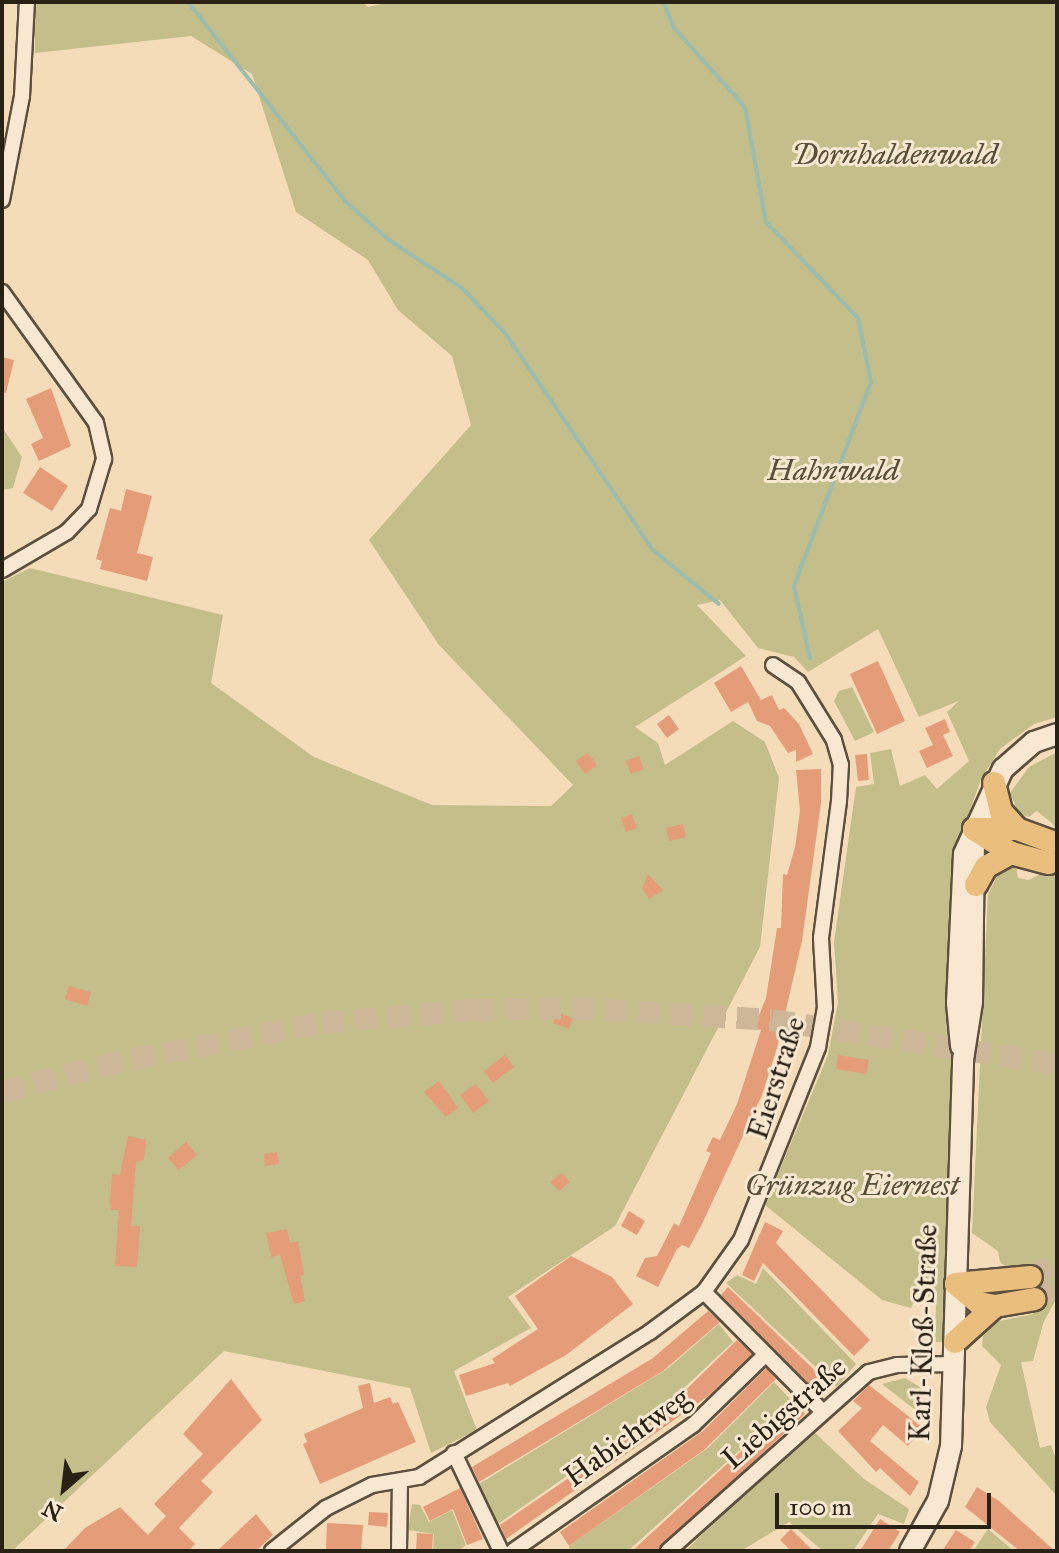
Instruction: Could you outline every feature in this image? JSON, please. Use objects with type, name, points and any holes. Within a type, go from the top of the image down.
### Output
[{"type":"main road","name":"Karl-Kloß-Straße","points":[[963,1060],[957,1021],[964,854],[994,783],[1017,755],[1057,734]]},
{"type":"main road","points":[[976,885],[986,867],[1011,853],[1052,853],[1017,829],[1001,811],[994,783]]},
{"type":"main road","name":"Karl-Kloß-Straße","points":[[910,1551],[938,1501],[945,1473],[955,1364],[963,1060],[971,1021],[976,885],[974,829]]},
{"type":"main road","points":[[974,829],[1017,829]]},
{"type":"main road","points":[[974,829],[1011,853]]},
{"type":"main road","points":[[955,1342],[995,1306],[1033,1288],[956,1284]]},
{"type":"main road","points":[[956,1284],[979,1303],[995,1306]]},
{"type":"street","points":[[2,200],[22,96],[27,2]]},
{"type":"street","points":[[2,292],[13,312],[96,423],[104,459],[89,509],[67,532],[2,570]]},
{"type":"street","name":"Eierstraße","points":[[272,1551],[297,1527],[326,1508],[372,1485],[419,1477],[650,1332],[704,1292],[728,1263],[768,1182],[810,1076],[825,1008],[821,938],[841,765],[834,740],[798,682],[773,665]]},
{"type":"street","points":[[704,1292],[764,1356],[822,1411]]},
{"type":"street","name":"Habichtweg","points":[[513,1551],[693,1425],[764,1356]]},
{"type":"street","name":"Liebigstraße","points":[[668,1551],[869,1372],[897,1365],[955,1364]]},
{"type":"street","points":[[454,1453],[501,1551]]},
{"type":"street","points":[[399,1551],[400,1482]]},
{"type":"green space","points":[[35,2],[362,2],[368,7],[389,2],[1057,2],[1057,717],[1034,724],[1000,749],[981,779],[957,848],[944,1342],[935,1342],[936,1305],[921,1289],[911,1308],[882,1300],[765,1205],[828,1055],[838,1002],[834,942],[856,787],[874,784],[870,753],[891,749],[900,786],[925,775],[937,789],[969,761],[947,712],[959,701],[919,717],[878,629],[808,672],[794,657],[758,648],[720,600],[697,605],[746,656],[635,727],[658,743],[665,765],[733,721],[765,742],[779,778],[760,947],[615,1226],[508,1297],[531,1328],[454,1371],[477,1430],[431,1453],[410,1388],[224,1351],[12,1551],[2,1551],[2,582],[30,568],[223,615],[211,683],[314,757],[432,805],[551,806],[573,785],[439,645],[369,540],[471,425],[452,356],[398,310],[368,260],[296,212],[252,74],[191,36],[35,53]]},
{"type":"green space","points":[[2,427],[22,457],[13,488],[2,490]]},
{"type":"green space","points":[[852,687],[874,732],[855,741],[834,701],[839,691]]},
{"type":"green space","points":[[1057,752],[1057,1298],[1044,1321],[1033,1361],[1021,1362],[1040,1448],[1051,1445],[1057,1462],[1057,1496],[990,1422],[986,1407],[1001,1365],[982,1346],[983,1336],[995,1322],[1033,1314],[1031,1277],[1010,1270],[1000,1262],[998,1251],[972,1233],[988,895],[1002,866],[1016,867],[1018,878],[1029,880],[1046,871],[1055,855],[1054,825],[1037,811],[1029,817],[1019,814],[1010,793],[1029,767]]},
{"type":"green space","points":[[763,1268],[856,1364],[837,1387],[726,1283],[737,1275],[756,1284]]},
{"type":"green space","points":[[719,1324],[733,1342],[656,1414],[495,1526],[479,1484],[667,1369]]},
{"type":"green space","points":[[905,1378],[925,1390],[918,1412],[882,1384]]},
{"type":"green space","points":[[774,1382],[793,1402],[628,1551],[570,1551],[569,1546],[708,1448]]},
{"type":"green space","points":[[811,1429],[864,1479],[909,1509],[904,1524],[878,1514],[853,1551],[823,1551],[789,1522],[741,1551],[685,1551]]},
{"type":"green space","points":[[412,1504],[420,1505],[429,1522],[452,1510],[466,1545],[458,1551],[433,1551],[434,1534],[408,1530]]},
{"type":"green space","points":[[988,1529],[1014,1551],[973,1551]]},
{"type":"building","points":[[2,357],[14,360],[6,393],[2,392]]},
{"type":"building","points":[[51,388],[71,446],[39,461],[31,444],[43,438],[26,399]]},
{"type":"building","points":[[40,467],[68,486],[52,511],[23,493]]},
{"type":"building","points":[[126,489],[152,496],[137,553],[153,557],[147,581],[100,569],[102,561],[96,559],[110,508],[121,511]]},
{"type":"building","points":[[878,661],[905,721],[877,734],[850,674]]},
{"type":"building","points":[[741,666],[761,700],[772,695],[779,710],[784,708],[799,724],[813,754],[796,762],[796,750],[788,753],[770,726],[757,721],[748,702],[731,712],[714,683]]},
{"type":"building","points":[[669,715],[679,729],[667,738],[657,724]]},
{"type":"building","points":[[945,719],[950,732],[943,735],[953,756],[927,768],[919,751],[933,745],[925,728]]},
{"type":"building","points":[[588,753],[597,765],[585,774],[576,761]]},
{"type":"building","points":[[867,754],[869,780],[858,781],[855,755]]},
{"type":"building","points":[[639,756],[644,769],[631,774],[626,761]]},
{"type":"building","points":[[821,769],[821,803],[802,941],[777,1048],[762,1095],[703,1222],[689,1248],[682,1245],[677,1249],[658,1287],[636,1276],[645,1258],[657,1256],[674,1223],[679,1226],[711,1153],[706,1151],[713,1137],[720,1140],[737,1104],[761,1030],[754,1028],[766,998],[777,928],[781,928],[783,874],[787,875],[795,847],[800,811],[796,770]]},
{"type":"building","points":[[632,814],[637,828],[626,832],[621,818]]},
{"type":"building","points":[[683,824],[686,837],[669,841],[666,828]]},
{"type":"building","points":[[648,874],[663,890],[649,899],[642,888]]},
{"type":"building","points":[[69,986],[91,992],[87,1006],[65,999]]},
{"type":"building","points":[[557,1012],[573,1018],[569,1029],[553,1023]]},
{"type":"building","points":[[505,1055],[514,1067],[493,1083],[484,1071]]},
{"type":"building","points":[[838,1055],[869,1060],[866,1074],[836,1069]]},
{"type":"building","points":[[439,1081],[458,1108],[446,1117],[424,1092]]},
{"type":"building","points":[[476,1084],[489,1101],[473,1113],[460,1095]]},
{"type":"building","points":[[128,1136],[146,1140],[144,1160],[136,1162],[131,1226],[140,1226],[137,1267],[115,1266],[119,1210],[111,1210],[110,1202],[112,1174],[120,1175]]},
{"type":"building","points":[[186,1142],[197,1155],[179,1170],[168,1158]]},
{"type":"building","points":[[277,1152],[279,1164],[265,1166],[264,1154]]},
{"type":"building","points":[[562,1173],[570,1182],[559,1191],[550,1182]]},
{"type":"building","points":[[629,1211],[645,1221],[637,1235],[621,1226]]},
{"type":"building","points":[[765,1222],[783,1231],[776,1243],[870,1340],[854,1356],[763,1263],[754,1281],[742,1275]]},
{"type":"building","points":[[287,1229],[290,1243],[298,1241],[304,1275],[300,1276],[305,1301],[294,1304],[280,1255],[271,1257],[266,1233]]},
{"type":"building","points":[[571,1256],[612,1277],[633,1304],[566,1355],[510,1386],[508,1383],[466,1396],[459,1375],[495,1363],[492,1359],[538,1329],[515,1296]]},
{"type":"building","points":[[728,1287],[831,1386],[821,1396],[721,1295]]},
{"type":"building","points":[[708,1311],[720,1322],[663,1371],[479,1482],[472,1467],[653,1358]]},
{"type":"building","points":[[737,1340],[752,1354],[708,1396],[506,1539],[500,1525],[658,1417]]},
{"type":"building","points":[[766,1368],[776,1379],[704,1450],[569,1546],[560,1532],[703,1431]]},
{"type":"building","points":[[231,1379],[262,1420],[201,1481],[213,1492],[179,1528],[195,1544],[188,1551],[63,1551],[85,1528],[120,1507],[148,1535],[166,1516],[154,1504],[203,1454],[183,1434]]},
{"type":"building","points":[[370,1383],[374,1403],[390,1397],[393,1404],[398,1402],[416,1442],[320,1484],[303,1444],[307,1442],[304,1434],[363,1408],[358,1386]]},
{"type":"building","points":[[869,1385],[923,1428],[908,1446],[883,1425],[870,1441],[919,1482],[910,1496],[880,1468],[876,1472],[838,1431],[862,1408],[853,1401]]},
{"type":"building","points":[[797,1400],[805,1414],[658,1551],[632,1551]]},
{"type":"building","points":[[977,1487],[999,1501],[1055,1551],[1020,1551],[965,1507]]},
{"type":"building","points":[[460,1488],[483,1539],[467,1545],[453,1509],[430,1521],[423,1507]]},
{"type":"building","points":[[369,1512],[388,1513],[387,1527],[368,1525]]},
{"type":"building","points":[[256,1514],[273,1535],[256,1551],[217,1551]]},
{"type":"building","points":[[880,1519],[900,1532],[888,1551],[860,1551]]},
{"type":"building","points":[[327,1523],[363,1525],[361,1551],[326,1551]]},
{"type":"building","points":[[791,1529],[813,1551],[791,1551],[780,1540]]},
{"type":"building","points":[[956,1530],[975,1542],[969,1551],[942,1551]]},
{"type":"building","points":[[417,1533],[433,1534],[432,1551],[416,1551]]},
{"type":"waterway","points":[[188,2],[346,202],[389,240],[462,288],[505,333],[653,550],[719,604]]},
{"type":"waterway","points":[[663,2],[674,28],[745,107],[766,222],[858,318],[871,382],[794,586],[810,658]]},
{"type":"tunnel","points":[[2,1092],[100,1066],[322,1023],[473,1010],[572,1008],[772,1020],[1057,1064]]},
{"type":"tunnel","points":[[1031,1277],[1057,1262]]},
{"type":"tunnel","points":[[1034,1299],[1057,1287]]},
{"type":"park label","name":"Dornhaldenwald","points":[[895,154]]},
{"type":"park label","name":"Hahnwald","points":[[833,470]]},
{"type":"park label","name":"Grünzug Eiernest","points":[[852,1185]]}]
